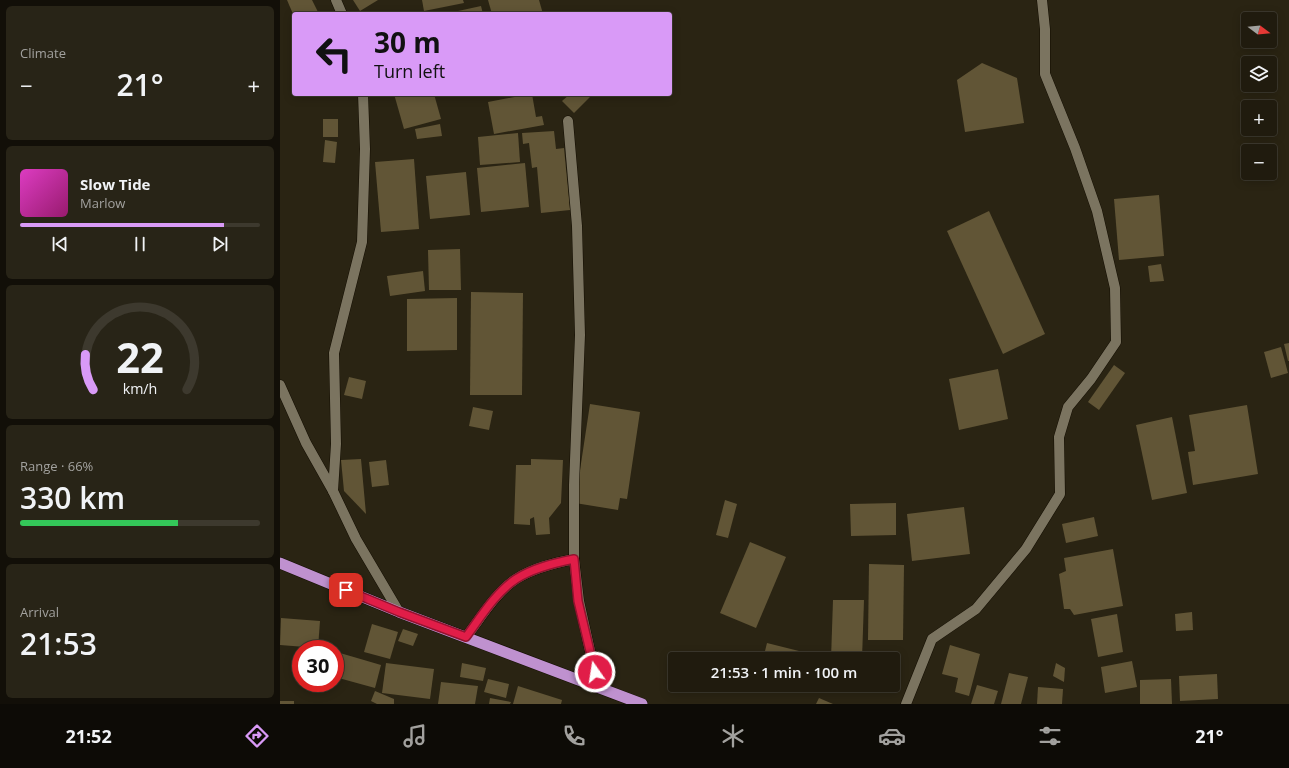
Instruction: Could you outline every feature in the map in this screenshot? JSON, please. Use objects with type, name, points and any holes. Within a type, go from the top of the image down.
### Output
[{"type":"highway","points":[[280,563],[399,612],[642,704]]},
{"type":"street","points":[[336,0],[341,12]]},
{"type":"street","points":[[906,704],[932,638],[976,608],[1026,549],[1060,494],[1059,437],[1068,407],[1091,379],[1116,342],[1115,288],[1097,211],[1075,148],[1045,74],[1045,30],[1042,0]]},
{"type":"street","points":[[333,491],[336,444],[334,353],[362,242],[365,149],[363,96]]},
{"type":"street","points":[[568,121],[577,226],[580,335],[574,485],[574,559],[578,601],[598,687]]},
{"type":"street","points":[[280,385],[306,443],[333,491],[356,539],[399,612]]},
{"type":"street","points":[[466,637],[494,600],[516,580],[557,562],[574,559]]},
{"type":"building","points":[[287,0],[312,0],[318,12],[292,12]]},
{"type":"building","points":[[353,0],[378,0],[360,11]]},
{"type":"building","points":[[422,0],[463,0],[464,3],[424,11]]},
{"type":"building","points":[[488,0],[539,0],[542,12],[491,12]]},
{"type":"building","points":[[481,6],[482,12],[454,12]]},
{"type":"building","points":[[982,63],[1017,78],[1024,123],[965,132],[957,80]]},
{"type":"building","points":[[395,96],[435,96],[441,119],[404,129]]},
{"type":"building","points":[[520,96],[532,96],[536,117],[542,116],[544,125],[494,134],[488,102]]},
{"type":"building","points":[[568,96],[591,96],[574,113],[562,101]]},
{"type":"building","points":[[323,119],[338,119],[338,137],[323,137]]},
{"type":"building","points":[[440,124],[442,136],[417,139],[415,129]]},
{"type":"building","points":[[554,131],[556,149],[564,148],[570,210],[541,213],[537,167],[532,168],[529,143],[523,144],[522,133]]},
{"type":"building","points":[[518,133],[520,162],[480,165],[478,137]]},
{"type":"building","points":[[325,140],[337,142],[335,163],[323,162]]},
{"type":"building","points":[[414,159],[419,229],[381,232],[375,162]]},
{"type":"building","points":[[525,163],[529,207],[481,212],[477,168]]},
{"type":"building","points":[[466,172],[470,215],[430,219],[426,176]]},
{"type":"building","points":[[1159,195],[1164,256],[1119,260],[1114,199]]},
{"type":"building","points":[[989,211],[1045,334],[1003,354],[947,231]]},
{"type":"building","points":[[460,249],[461,290],[429,290],[428,250]]},
{"type":"building","points":[[1161,264],[1164,281],[1150,282],[1148,266]]},
{"type":"building","points":[[423,271],[425,291],[390,296],[387,276]]},
{"type":"building","points":[[471,292],[523,293],[522,395],[470,395]]},
{"type":"building","points":[[457,298],[457,350],[407,351],[407,299]]},
{"type":"building","points":[[1289,343],[1289,361],[1288,361],[1284,344]]},
{"type":"building","points":[[1281,347],[1288,373],[1271,378],[1264,352]]},
{"type":"building","points":[[1114,365],[1125,373],[1099,410],[1088,402]]},
{"type":"building","points":[[998,369],[1008,419],[959,430],[949,379]]},
{"type":"building","points":[[349,377],[366,381],[362,399],[344,395]]},
{"type":"building","points":[[590,404],[640,412],[627,499],[620,498],[618,510],[575,503]]},
{"type":"building","points":[[1247,405],[1258,474],[1193,485],[1188,452],[1195,451],[1189,415]]},
{"type":"building","points":[[473,407],[493,411],[489,430],[469,426]]},
{"type":"building","points":[[1172,417],[1187,493],[1152,500],[1136,425]]},
{"type":"building","points":[[361,459],[366,514],[344,491],[341,460]]},
{"type":"building","points":[[531,459],[563,460],[561,503],[549,518],[550,534],[536,535],[534,517],[530,519],[530,525],[514,524],[516,465],[531,465]]},
{"type":"building","points":[[386,460],[389,485],[372,487],[369,462]]},
{"type":"building","points":[[725,500],[737,504],[728,538],[716,535]]},
{"type":"building","points":[[896,503],[896,535],[851,536],[850,504]]},
{"type":"building","points":[[964,507],[970,554],[912,561],[907,514]]},
{"type":"building","points":[[1094,517],[1098,536],[1066,543],[1062,524]]},
{"type":"building","points":[[750,542],[786,557],[756,628],[720,613]]},
{"type":"building","points":[[1113,549],[1123,606],[1074,615],[1070,609],[1064,609],[1059,574],[1066,571],[1064,558]]},
{"type":"building","points":[[869,564],[904,565],[903,640],[868,640]]},
{"type":"building","points":[[833,600],[864,600],[862,652],[831,652]]},
{"type":"building","points":[[1192,612],[1193,630],[1176,631],[1175,614]]},
{"type":"building","points":[[1117,614],[1123,652],[1098,657],[1091,619]]},
{"type":"building","points":[[281,618],[320,621],[319,640],[292,640],[292,646],[280,645]]},
{"type":"building","points":[[372,624],[398,632],[390,659],[364,652]]},
{"type":"building","points":[[403,629],[418,634],[413,646],[398,641]]},
{"type":"building","points":[[767,643],[803,652],[765,652]]},
{"type":"building","points":[[950,645],[980,654],[969,696],[955,692],[958,678],[942,674]]},
{"type":"building","points":[[344,654],[381,665],[375,688],[344,679]]},
{"type":"building","points":[[1132,661],[1137,687],[1105,693],[1101,667]]},
{"type":"building","points":[[386,663],[434,669],[430,699],[382,693]]},
{"type":"building","points":[[462,663],[486,668],[483,681],[460,677]]},
{"type":"building","points":[[1056,663],[1065,668],[1064,682],[1053,676]]},
{"type":"building","points":[[1009,673],[1028,677],[1021,704],[1001,704]]},
{"type":"building","points":[[1217,674],[1218,699],[1180,701],[1179,676]]},
{"type":"building","points":[[488,679],[509,684],[506,698],[484,692]]},
{"type":"building","points":[[1171,679],[1172,704],[1140,704],[1140,680]]},
{"type":"building","points":[[441,682],[478,686],[475,704],[438,704]]},
{"type":"building","points":[[977,685],[998,691],[994,704],[971,704]]},
{"type":"building","points":[[518,686],[562,700],[561,704],[513,704]]},
{"type":"building","points":[[1038,687],[1063,689],[1062,704],[1037,704]]},
{"type":"building","points":[[375,691],[394,699],[394,704],[377,704],[371,701]]},
{"type":"building","points":[[490,698],[511,702],[510,704],[489,704]]},
{"type":"building","points":[[819,698],[833,704],[816,704]]},
{"type":"building","points":[[280,701],[294,701],[294,704],[280,704]]},
{"type":"route","points":[[346,590],[466,637],[494,600],[516,580],[557,562],[574,559],[578,601],[595,672]]}]
